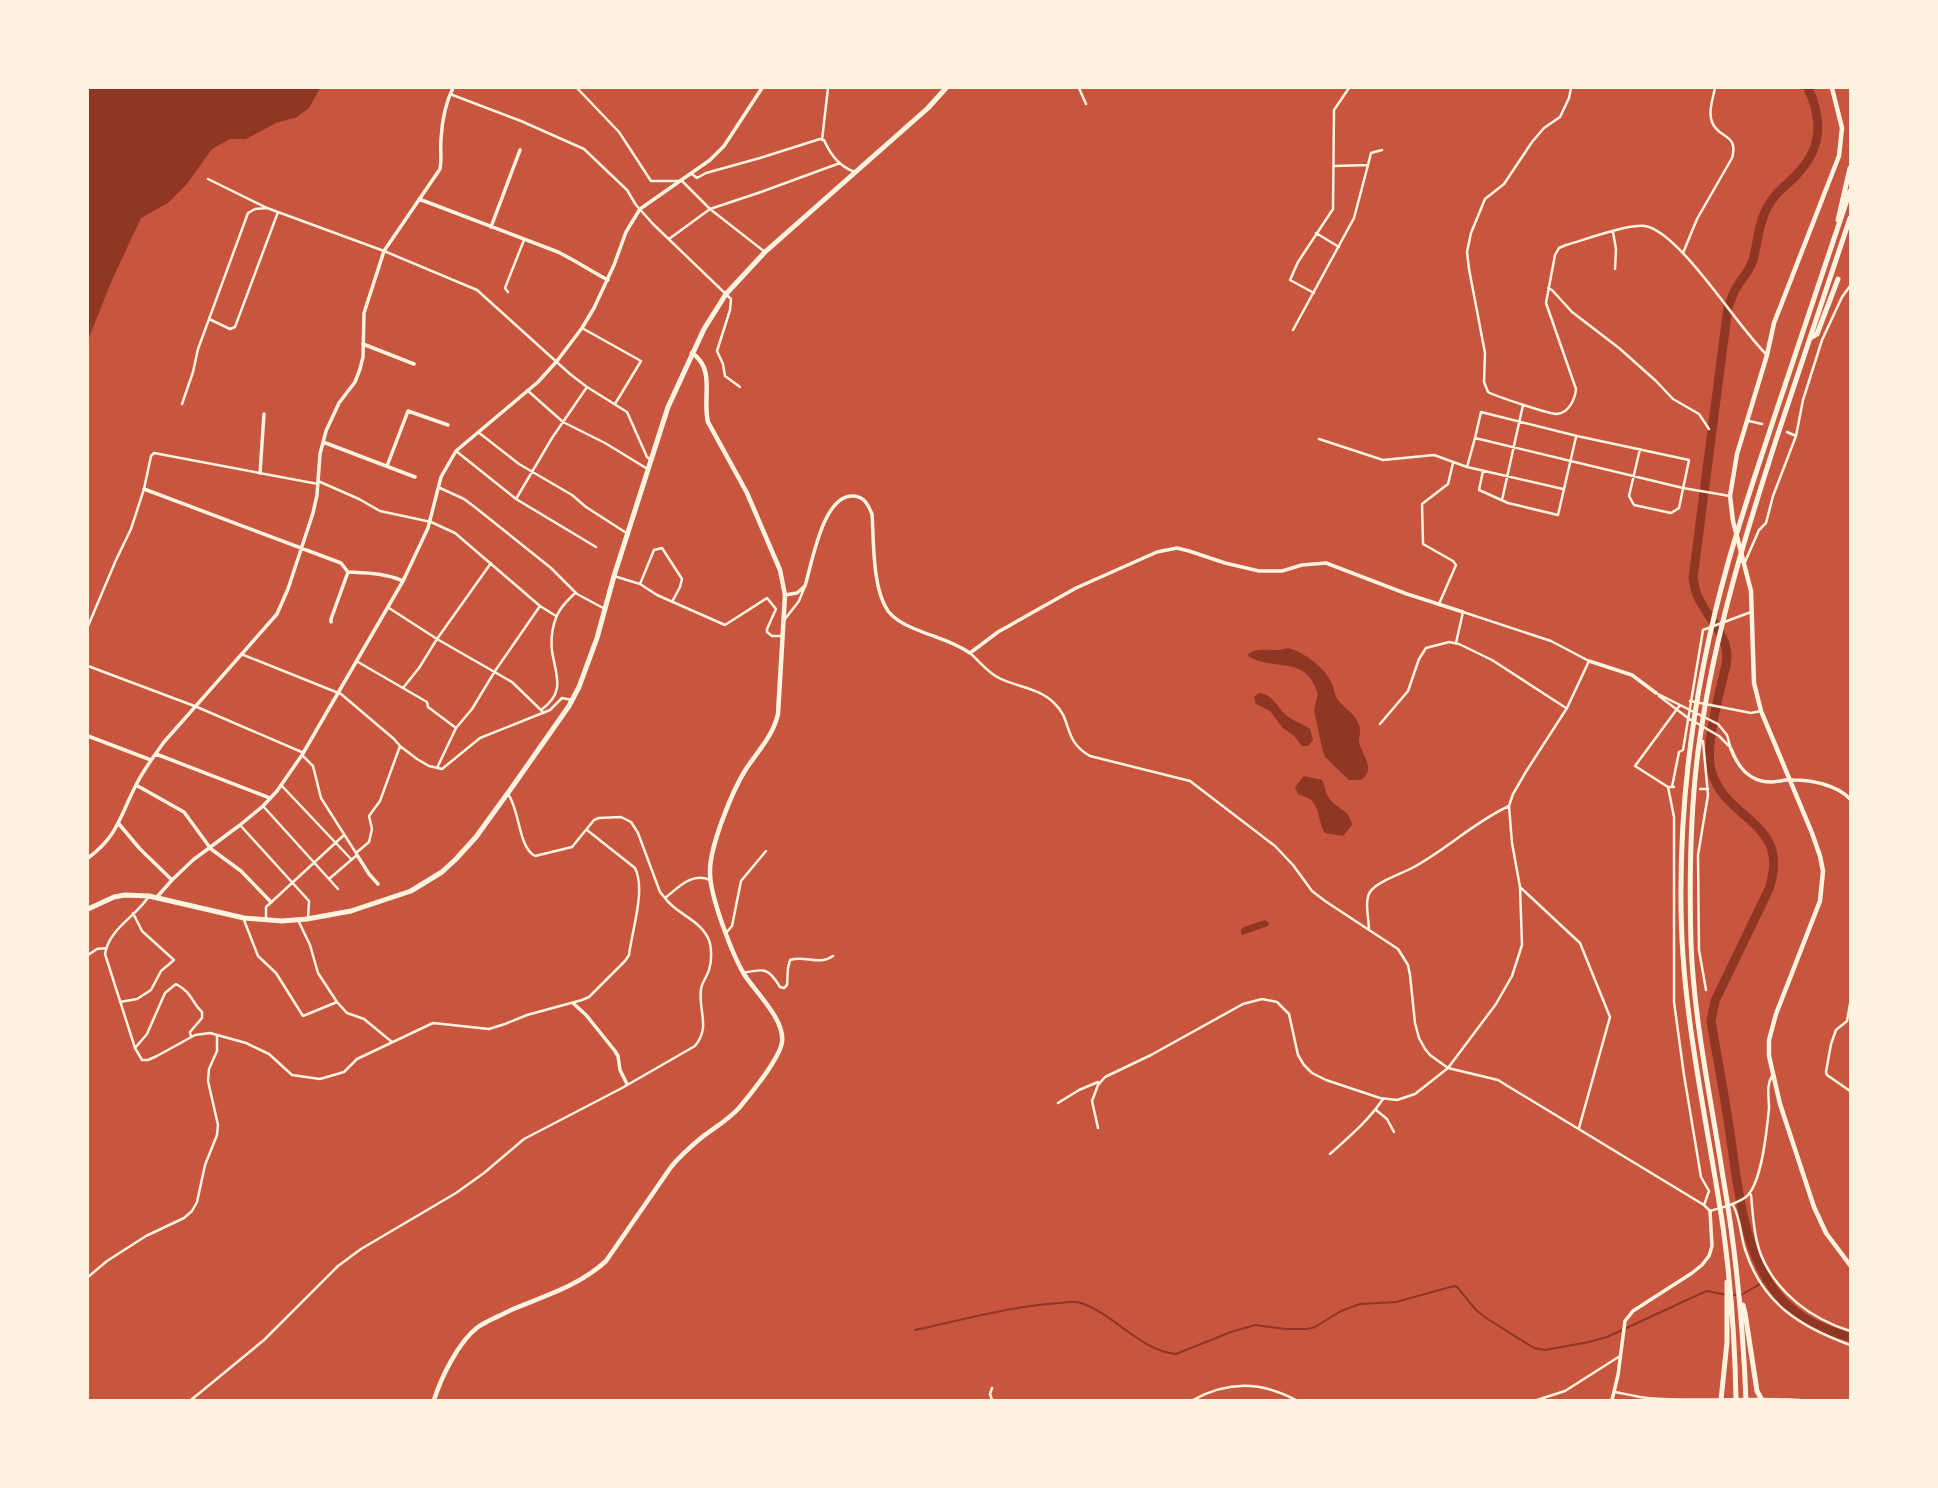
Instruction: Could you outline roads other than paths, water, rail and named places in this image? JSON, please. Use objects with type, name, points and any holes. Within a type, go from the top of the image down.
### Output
[{"type":"highway","points":[[88,909],[114,897],[149,896],[244,918],[307,919],[371,905],[411,891],[426,883],[456,859],[508,794],[572,699],[590,660],[668,407],[704,329],[726,294],[765,252],[928,108],[946,88]]},
{"type":"highway","points":[[1837,230],[1850,168]]},
{"type":"highway","points":[[1736,1401],[1735,1336],[1728,1266],[1696,1066],[1682,947],[1682,848],[1689,755],[1699,694],[1727,565],[1850,191]]},
{"type":"highway","points":[[1746,1401],[1740,1299],[1693,978],[1691,839],[1697,759],[1721,628],[1752,514],[1850,218]]},
{"type":"highway","points":[[1810,338],[1817,334],[1838,279]]},
{"type":"highway","points":[[1721,1401],[1727,1342],[1728,1266]]},
{"type":"highway","points":[[1740,1299],[1745,1313],[1757,1391],[1765,1399]]},
{"type":"main road","points":[[1832,88],[1844,132],[1841,149],[1774,323],[1737,454],[1730,496],[1751,591],[1754,683],[1761,711],[1791,779],[1820,856],[1823,877],[1820,901],[1770,1034],[1772,1076],[1819,1220],[1850,1265]]},
{"type":"main road","points":[[434,1401],[453,1359],[473,1331],[486,1321],[576,1283],[593,1273],[616,1249],[671,1167],[682,1154],[737,1110],[780,1051],[782,1035],[776,1018],[743,973],[726,933],[710,880],[710,862],[732,797],[744,771],[776,723],[785,595],[780,570],[752,505],[708,422],[705,413],[705,370],[692,353]]},
{"type":"street","points":[[88,858],[102,848],[119,824],[136,785],[151,760],[277,614],[313,513],[320,454],[326,431],[339,403],[355,382],[363,357],[364,313],[384,251],[440,169],[443,121],[453,88]]},
{"type":"street","points":[[577,88],[619,132],[651,181],[682,181],[710,209],[765,252]]},
{"type":"street","points":[[157,897],[210,847],[262,806],[281,785],[303,754],[389,608],[429,522],[445,468],[456,451],[538,382],[557,361],[582,328],[608,280],[626,232],[639,209],[710,160],[724,146],[762,88]]},
{"type":"street","points":[[828,88],[822,139],[830,153],[848,170],[855,172]]},
{"type":"street","points":[[1079,88],[1086,104]]},
{"type":"street","points":[[1314,293],[1290,280],[1298,261],[1333,209],[1334,110],[1349,88]]},
{"type":"street","points":[[1571,88],[1560,117],[1544,128],[1504,184],[1485,199],[1469,240],[1470,285],[1485,353],[1485,388],[1491,394],[1523,405],[1557,414],[1566,410],[1573,402],[1576,389],[1546,303],[1555,255],[1559,248],[1640,226],[1653,228],[1683,253],[1767,355]]},
{"type":"street","points":[[1683,253],[1697,219],[1734,151],[1729,137],[1712,124],[1710,115],[1715,88]]},
{"type":"street","points":[[450,94],[584,149],[627,190],[639,209],[731,299],[718,351],[725,376],[740,387]]},
{"type":"street","points":[[692,174],[697,178],[822,139]]},
{"type":"street","points":[[491,227],[520,150]]},
{"type":"street","points":[[1293,330],[1354,218],[1371,153],[1382,150]]},
{"type":"street","points":[[669,239],[710,209],[840,163]]},
{"type":"street","points":[[1334,166],[1368,165]]},
{"type":"street","points":[[208,179],[267,208],[384,251],[477,290],[587,387],[627,412],[647,457],[652,460]]},
{"type":"street","points":[[419,199],[569,257],[608,280]]},
{"type":"street","points":[[182,404],[198,349],[248,214],[255,209],[267,208]]},
{"type":"street","points":[[209,320],[230,328],[235,327],[278,212]]},
{"type":"street","points":[[1612,232],[1616,248],[1615,269]]},
{"type":"street","points":[[1316,233],[1339,247]]},
{"type":"street","points":[[508,292],[505,288],[524,240]]},
{"type":"street","points":[[1745,562],[1753,541],[1766,523],[1773,496],[1796,436],[1803,400],[1822,340],[1850,286]]},
{"type":"street","points":[[1548,288],[1572,312],[1619,348],[1674,399],[1699,414],[1709,429]]},
{"type":"street","points":[[582,328],[641,361],[615,404]]},
{"type":"street","points":[[363,344],[414,364]]},
{"type":"street","points":[[516,499],[587,387]]},
{"type":"street","points":[[527,390],[563,422],[605,443],[649,470]]},
{"type":"street","points":[[1502,500],[1523,405]]},
{"type":"street","points":[[387,466],[408,411],[448,425]]},
{"type":"street","points":[[1467,467],[1481,412],[1689,460],[1679,508],[1671,513],[1634,505],[1629,496],[1640,449]]},
{"type":"street","points":[[260,472],[264,414]]},
{"type":"street","points":[[1748,421],[1762,424]]},
{"type":"street","points":[[478,432],[533,472],[629,534]]},
{"type":"street","points":[[1787,432],[1796,436]]},
{"type":"street","points":[[1483,471],[1479,489],[1508,503],[1558,514],[1577,436]]},
{"type":"street","points":[[1475,438],[1634,477],[1730,496]]},
{"type":"street","points":[[1320,439],[1383,460],[1434,455],[1467,467],[1563,489]]},
{"type":"street","points":[[323,442],[415,477]]},
{"type":"street","points":[[456,451],[516,499],[596,547]]},
{"type":"street","points":[[88,626],[131,529],[144,489],[150,456],[154,453],[318,482],[380,511],[429,522],[456,533],[540,606],[556,616]]},
{"type":"street","points":[[1438,604],[1456,565],[1423,544],[1422,504],[1448,484],[1453,462]]},
{"type":"street","points":[[438,487],[464,499],[551,568],[575,593],[605,609]]},
{"type":"street","points":[[144,489],[341,563],[348,572],[391,576],[403,581]]},
{"type":"street","points":[[784,620],[799,601],[828,512],[847,497],[864,499],[872,514],[882,600],[897,620],[955,643],[992,674],[1037,691],[1054,703],[1062,713],[1073,742],[1090,756],[1182,778],[1198,786],[1275,846],[1293,864],[1312,891],[1398,949],[1410,975],[1419,1038],[1430,1055],[1448,1068],[1498,1080],[1704,1205],[1710,1211],[1712,1246],[1709,1256],[1692,1273],[1633,1311],[1623,1326],[1612,1401]]},
{"type":"street","points":[[639,584],[654,550],[663,548],[682,579],[672,601]]},
{"type":"street","points":[[970,653],[998,632],[1076,588],[1169,549],[1177,548],[1225,564],[1259,571],[1282,571],[1302,565],[1326,563],[1551,641],[1589,661],[1632,675],[1676,710],[1719,736],[1731,748]]},
{"type":"street","points":[[403,688],[491,563]]},
{"type":"street","points":[[331,622],[348,572]]},
{"type":"street","points":[[614,576],[639,584],[725,625],[766,598],[776,608],[767,632],[772,636],[783,636]]},
{"type":"street","points":[[785,595],[797,593],[805,586]]},
{"type":"street","points":[[542,711],[558,685],[552,649],[556,616],[575,593]]},
{"type":"street","points":[[437,768],[456,728],[472,709],[540,606]]},
{"type":"street","points":[[389,608],[512,682],[542,711]]},
{"type":"street","points":[[1456,643],[1463,612]]},
{"type":"street","points":[[1704,1205],[1710,1191],[1701,1177],[1684,1075],[1676,1002],[1674,817],[1671,787],[1676,760],[1679,752],[1683,750],[1703,629],[1751,612]]},
{"type":"street","points":[[1380,724],[1408,691],[1419,659],[1426,648],[1448,642],[1456,643],[1492,660],[1567,708]]},
{"type":"street","points":[[241,654],[339,693],[400,746],[429,766],[437,768],[445,768],[480,738],[550,710],[562,698],[572,699]]},
{"type":"street","points":[[1058,1103],[1243,1004],[1262,999],[1277,1002],[1289,1014],[1298,1055],[1312,1073],[1326,1080],[1383,1099],[1397,1100],[1409,1097],[1448,1068],[1496,1004],[1512,976],[1522,945],[1520,887],[1509,806],[1527,770],[1567,708],[1589,661]]},
{"type":"street","points":[[358,662],[427,702],[428,707],[456,728]]},
{"type":"street","points":[[88,666],[197,707],[303,754],[313,766],[321,798],[378,884]]},
{"type":"street","points":[[1657,693],[1718,724],[1727,735],[1739,766],[1751,777],[1770,782],[1791,779],[1828,786],[1844,793],[1850,799]]},
{"type":"street","points":[[1690,701],[1751,713],[1761,711]]},
{"type":"street","points":[[1671,787],[1635,766],[1680,705]]},
{"type":"street","points":[[88,736],[151,760]]},
{"type":"street","points":[[1703,741],[1708,789],[1698,855],[1699,950],[1706,990]]},
{"type":"street","points":[[329,879],[369,842],[372,829],[369,816],[380,801],[400,746]]},
{"type":"street","points":[[156,754],[270,798]]},
{"type":"street","points":[[136,785],[184,811],[210,847],[241,871],[271,902]]},
{"type":"street","points":[[281,785],[351,859]]},
{"type":"street","points":[[1700,789],[1708,789]]},
{"type":"street","points":[[191,1401],[264,1340],[338,1266],[456,1193],[524,1139],[695,1046],[702,1037],[704,1028],[701,985],[710,967],[709,941],[698,924],[669,904],[660,892],[638,833],[631,822],[621,817],[599,818],[594,820],[572,846],[535,856],[526,849],[516,809],[508,794]]},
{"type":"street","points":[[262,806],[338,888]]},
{"type":"street","points":[[1369,930],[1368,898],[1376,886],[1429,859],[1458,836],[1509,806]]},
{"type":"street","points":[[119,824],[172,880]]},
{"type":"street","points":[[240,825],[309,901],[307,919]]},
{"type":"street","points":[[149,896],[124,922],[106,948],[105,954],[135,1048],[142,1060],[148,1060],[202,1032],[246,1043],[269,1054],[292,1075],[320,1079],[344,1072],[357,1059],[433,1023],[489,1029],[589,996],[629,955],[640,887],[635,868],[587,830]]},
{"type":"street","points":[[266,920],[266,907],[344,835]]},
{"type":"street","points":[[726,933],[732,926],[741,881],[766,851]]},
{"type":"street","points":[[665,898],[691,878],[701,876],[710,880]]},
{"type":"street","points":[[1520,887],[1580,943],[1610,1017],[1579,1128]]},
{"type":"street","points":[[120,1002],[137,999],[151,990],[162,971],[174,960],[142,931],[133,914]]},
{"type":"street","points":[[244,918],[258,956],[276,973],[303,1016],[337,1002]]},
{"type":"street","points":[[298,920],[310,945],[318,973],[337,1002],[348,1013],[364,1019],[392,1042]]},
{"type":"street","points":[[88,955],[97,949],[106,948]]},
{"type":"street","points":[[743,973],[760,969],[766,971],[780,988],[784,988],[787,985],[790,960],[795,958],[823,961],[833,956]]},
{"type":"street","points":[[135,1048],[147,1034],[165,993],[176,984],[188,990],[202,1012],[202,1018],[190,1032],[191,1037]]},
{"type":"street","points":[[573,1003],[615,1051],[627,1084]]},
{"type":"street","points":[[1850,1003],[1849,1022],[1836,1030],[1826,1072],[1850,1091]]},
{"type":"street","points":[[88,1277],[146,1236],[184,1218],[197,1202],[205,1165],[217,1135],[218,1125],[208,1081],[209,1069],[217,1051],[217,1036]]},
{"type":"street","points":[[1710,1211],[1734,1204],[1749,1194],[1755,1185],[1761,1165],[1768,1117],[1769,1083],[1772,1076]]},
{"type":"street","points":[[1097,1128],[1092,1101],[1101,1081]]},
{"type":"street","points":[[1329,1154],[1376,1110],[1383,1099]]},
{"type":"street","points":[[1376,1110],[1387,1119],[1394,1132]]},
{"type":"street","points":[[1749,1194],[1761,1254],[1782,1288],[1812,1315],[1850,1331]]},
{"type":"street","points":[[1734,1204],[1745,1251],[1764,1286],[1791,1317],[1850,1345]]},
{"type":"street","points":[[1537,1401],[1565,1391],[1620,1356]]},
{"type":"street","points":[[1193,1401],[1208,1392],[1246,1385],[1281,1392],[1296,1401]]},
{"type":"street","points":[[992,1388],[992,1401]]},
{"type":"street","points":[[1615,1392],[1647,1398],[1800,1401]]},
{"type":"waterway","points":[[1808,88],[1818,121],[1816,142],[1807,162],[1778,192],[1767,208],[1751,265],[1736,288],[1728,307],[1693,578],[1697,595],[1720,632],[1727,650],[1711,735],[1711,770],[1718,787],[1729,801],[1764,835],[1772,849],[1774,866],[1769,889],[1715,1001],[1711,1021],[1739,1196],[1759,1265],[1785,1303],[1807,1320],[1850,1337]]},
{"type":"waterway","points":[[1732,1295],[1741,1295],[1767,1280]]},
{"type":"waterway","points":[[915,1330],[1005,1310],[1076,1302],[1105,1315],[1151,1346],[1176,1354],[1255,1325],[1307,1329],[1360,1304],[1396,1302],[1454,1286],[1486,1318],[1534,1348],[1545,1350],[1607,1337],[1707,1291],[1727,1295]]}]
